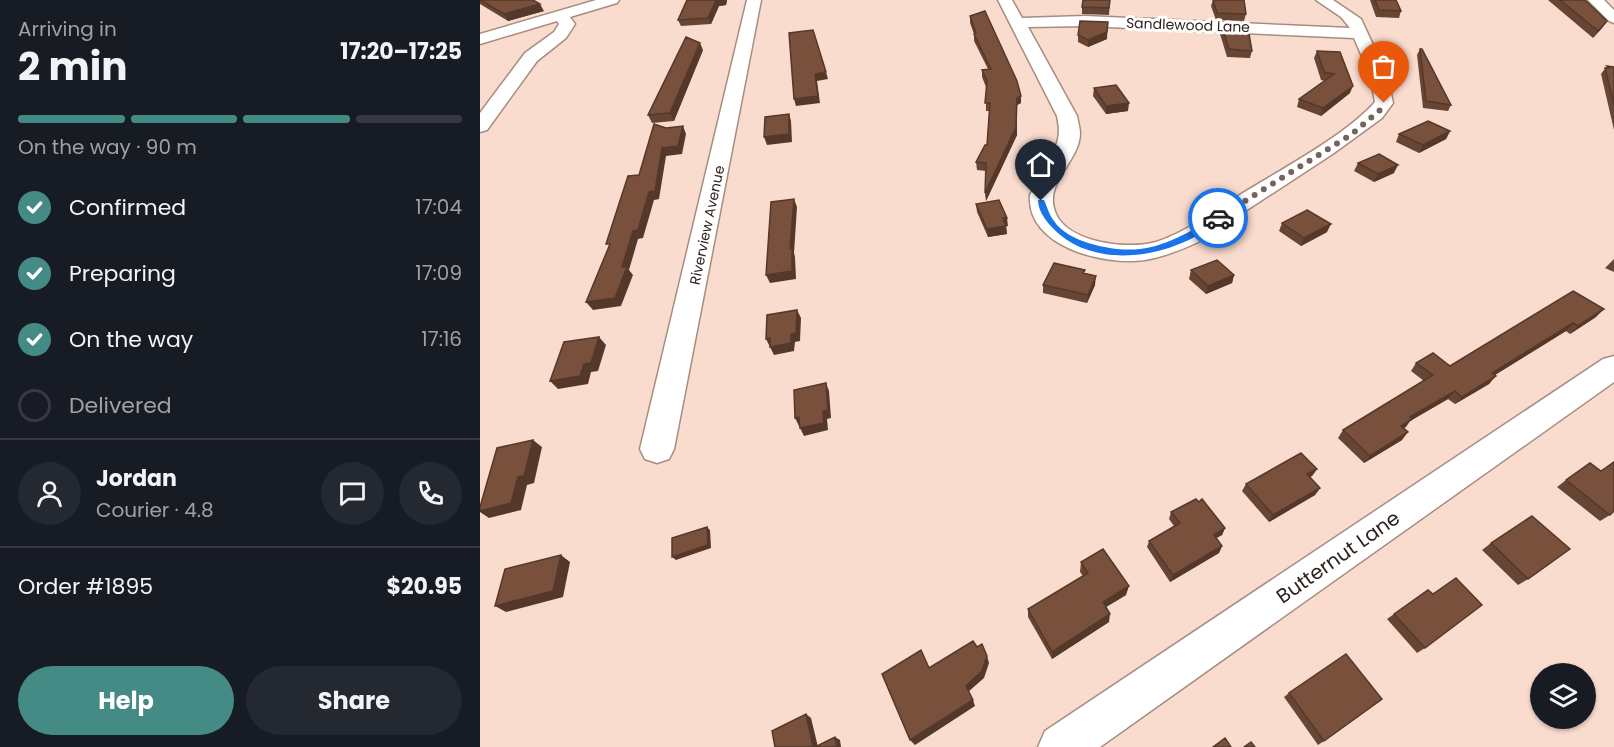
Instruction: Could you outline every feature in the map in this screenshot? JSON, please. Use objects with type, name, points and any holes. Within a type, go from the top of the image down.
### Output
[{"type":"street","points":[[480,39],[612,0]]},
{"type":"street","name":"Riverview Avenue","points":[[657,449],[716,186],[754,0]]},
{"type":"street","points":[[1005,0],[1067,116],[1070,134],[1063,154],[1043,191],[1041,201],[1044,212],[1059,232],[1072,240],[1106,251],[1125,253],[1160,249],[1189,237],[1352,134],[1380,110],[1384,94],[1359,33],[1351,18],[1323,0]]},
{"type":"street","points":[[1595,0],[1614,18]]},
{"type":"street","points":[[480,126],[537,50],[564,31],[567,24],[561,15]]},
{"type":"street","name":"Sandlewood Lane","points":[[1016,23],[1077,21],[1359,33]]},
{"type":"street","name":"Butternut Lane","points":[[1062,747],[1614,366]]},
{"type":"building","points":[[480,0],[533,0],[540,4],[504,14]]},
{"type":"building","points":[[687,0],[716,0],[708,18],[678,20]]},
{"type":"building","points":[[1083,0],[1110,0],[1109,8],[1082,7]]},
{"type":"building","points":[[1213,0],[1244,0],[1246,14],[1217,13]]},
{"type":"building","points":[[1375,0],[1396,0],[1401,11],[1379,10]]},
{"type":"building","points":[[1560,0],[1585,0],[1607,21],[1598,31]]},
{"type":"building","points":[[985,11],[1017,81],[1021,96],[1017,98],[1016,127],[985,193],[986,163],[976,162],[987,145],[990,103],[985,103],[987,81],[982,70],[991,69],[974,34],[976,33],[970,16]]},
{"type":"building","points":[[1080,21],[1108,22],[1107,32],[1088,40],[1078,35]]},
{"type":"building","points":[[1222,27],[1248,28],[1252,51],[1229,49]]},
{"type":"building","points":[[813,30],[826,72],[815,74],[818,96],[794,99],[789,33]]},
{"type":"building","points":[[686,37],[700,43],[670,113],[648,115]]},
{"type":"building","points":[[1420,49],[1422,49],[1451,105],[1426,101]]},
{"type":"building","points":[[1317,51],[1340,52],[1353,86],[1323,108],[1299,99],[1334,74],[1324,72]]},
{"type":"building","points":[[1607,66],[1614,67],[1614,104],[1605,68],[1609,68]]},
{"type":"building","points":[[1116,85],[1129,103],[1106,106],[1094,88]]},
{"type":"building","points":[[789,114],[789,134],[764,137],[765,117]]},
{"type":"building","points":[[1428,121],[1450,131],[1423,145],[1399,134]]},
{"type":"building","points":[[654,124],[666,128],[683,126],[678,146],[662,148],[655,191],[649,192],[638,230],[633,231],[622,267],[627,267],[615,298],[586,302],[610,244],[606,244],[628,176],[639,175]]},
{"type":"building","points":[[1379,154],[1398,165],[1378,174],[1358,163]]},
{"type":"building","points":[[794,199],[790,249],[792,249],[792,271],[766,275],[771,202]]},
{"type":"building","points":[[999,200],[1007,218],[1003,218],[1006,226],[987,229],[976,204]]},
{"type":"building","points":[[1307,210],[1331,224],[1304,238],[1282,223]]},
{"type":"building","points":[[1217,260],[1234,275],[1208,286],[1191,270]]},
{"type":"building","points":[[1054,263],[1085,270],[1083,273],[1096,276],[1088,295],[1043,285]]},
{"type":"building","points":[[1573,291],[1604,309],[1578,326],[1573,323],[1492,373],[1496,376],[1462,397],[1455,391],[1410,417],[1412,419],[1401,426],[1408,432],[1370,456],[1343,430],[1433,375],[1416,363],[1433,353],[1450,366]]},
{"type":"building","points":[[797,310],[796,333],[791,334],[791,343],[770,347],[770,338],[766,339],[767,315]]},
{"type":"building","points":[[599,337],[591,363],[584,364],[580,376],[550,381],[564,342]]},
{"type":"building","points":[[826,383],[828,410],[823,411],[824,423],[800,428],[799,417],[795,418],[794,390]]},
{"type":"building","points":[[533,440],[524,476],[518,477],[511,503],[480,511],[497,448]]},
{"type":"building","points":[[1301,453],[1317,469],[1307,474],[1320,488],[1273,515],[1246,484]]},
{"type":"building","points":[[1614,462],[1614,511],[1610,515],[1566,480],[1590,463],[1601,471]]},
{"type":"building","points":[[1196,499],[1199,502],[1202,499],[1225,528],[1214,535],[1222,546],[1173,575],[1149,541],[1180,523],[1171,512]]},
{"type":"building","points":[[1532,516],[1570,549],[1528,579],[1491,543]]},
{"type":"building","points":[[707,527],[708,545],[672,557],[672,538]]},
{"type":"building","points":[[1103,549],[1129,586],[1103,602],[1110,614],[1052,652],[1028,609],[1088,573],[1081,562]]},
{"type":"building","points":[[561,555],[553,591],[495,606],[505,569]]},
{"type":"building","points":[[1456,578],[1482,605],[1425,648],[1394,614],[1428,590],[1433,594]]},
{"type":"building","points":[[973,641],[977,647],[982,644],[987,656],[982,671],[966,686],[973,700],[910,740],[882,674],[921,650],[929,668]]},
{"type":"building","points":[[1346,654],[1382,699],[1324,741],[1289,693]]},
{"type":"building","points":[[806,714],[813,747],[775,747],[772,731]]},
{"type":"building","points":[[835,737],[837,747],[815,747]]},
{"type":"building","points":[[1225,738],[1231,747],[1213,747]]},
{"type":"building","points":[[1251,742],[1255,747],[1244,747]]},
{"type":"way so far","points":[[1218,218],[1352,134],[1371,119],[1384,103]]},
{"type":"route","points":[[1041,201],[1050,223],[1059,232],[1087,246],[1125,253],[1160,249],[1176,243],[1218,218]]}]
